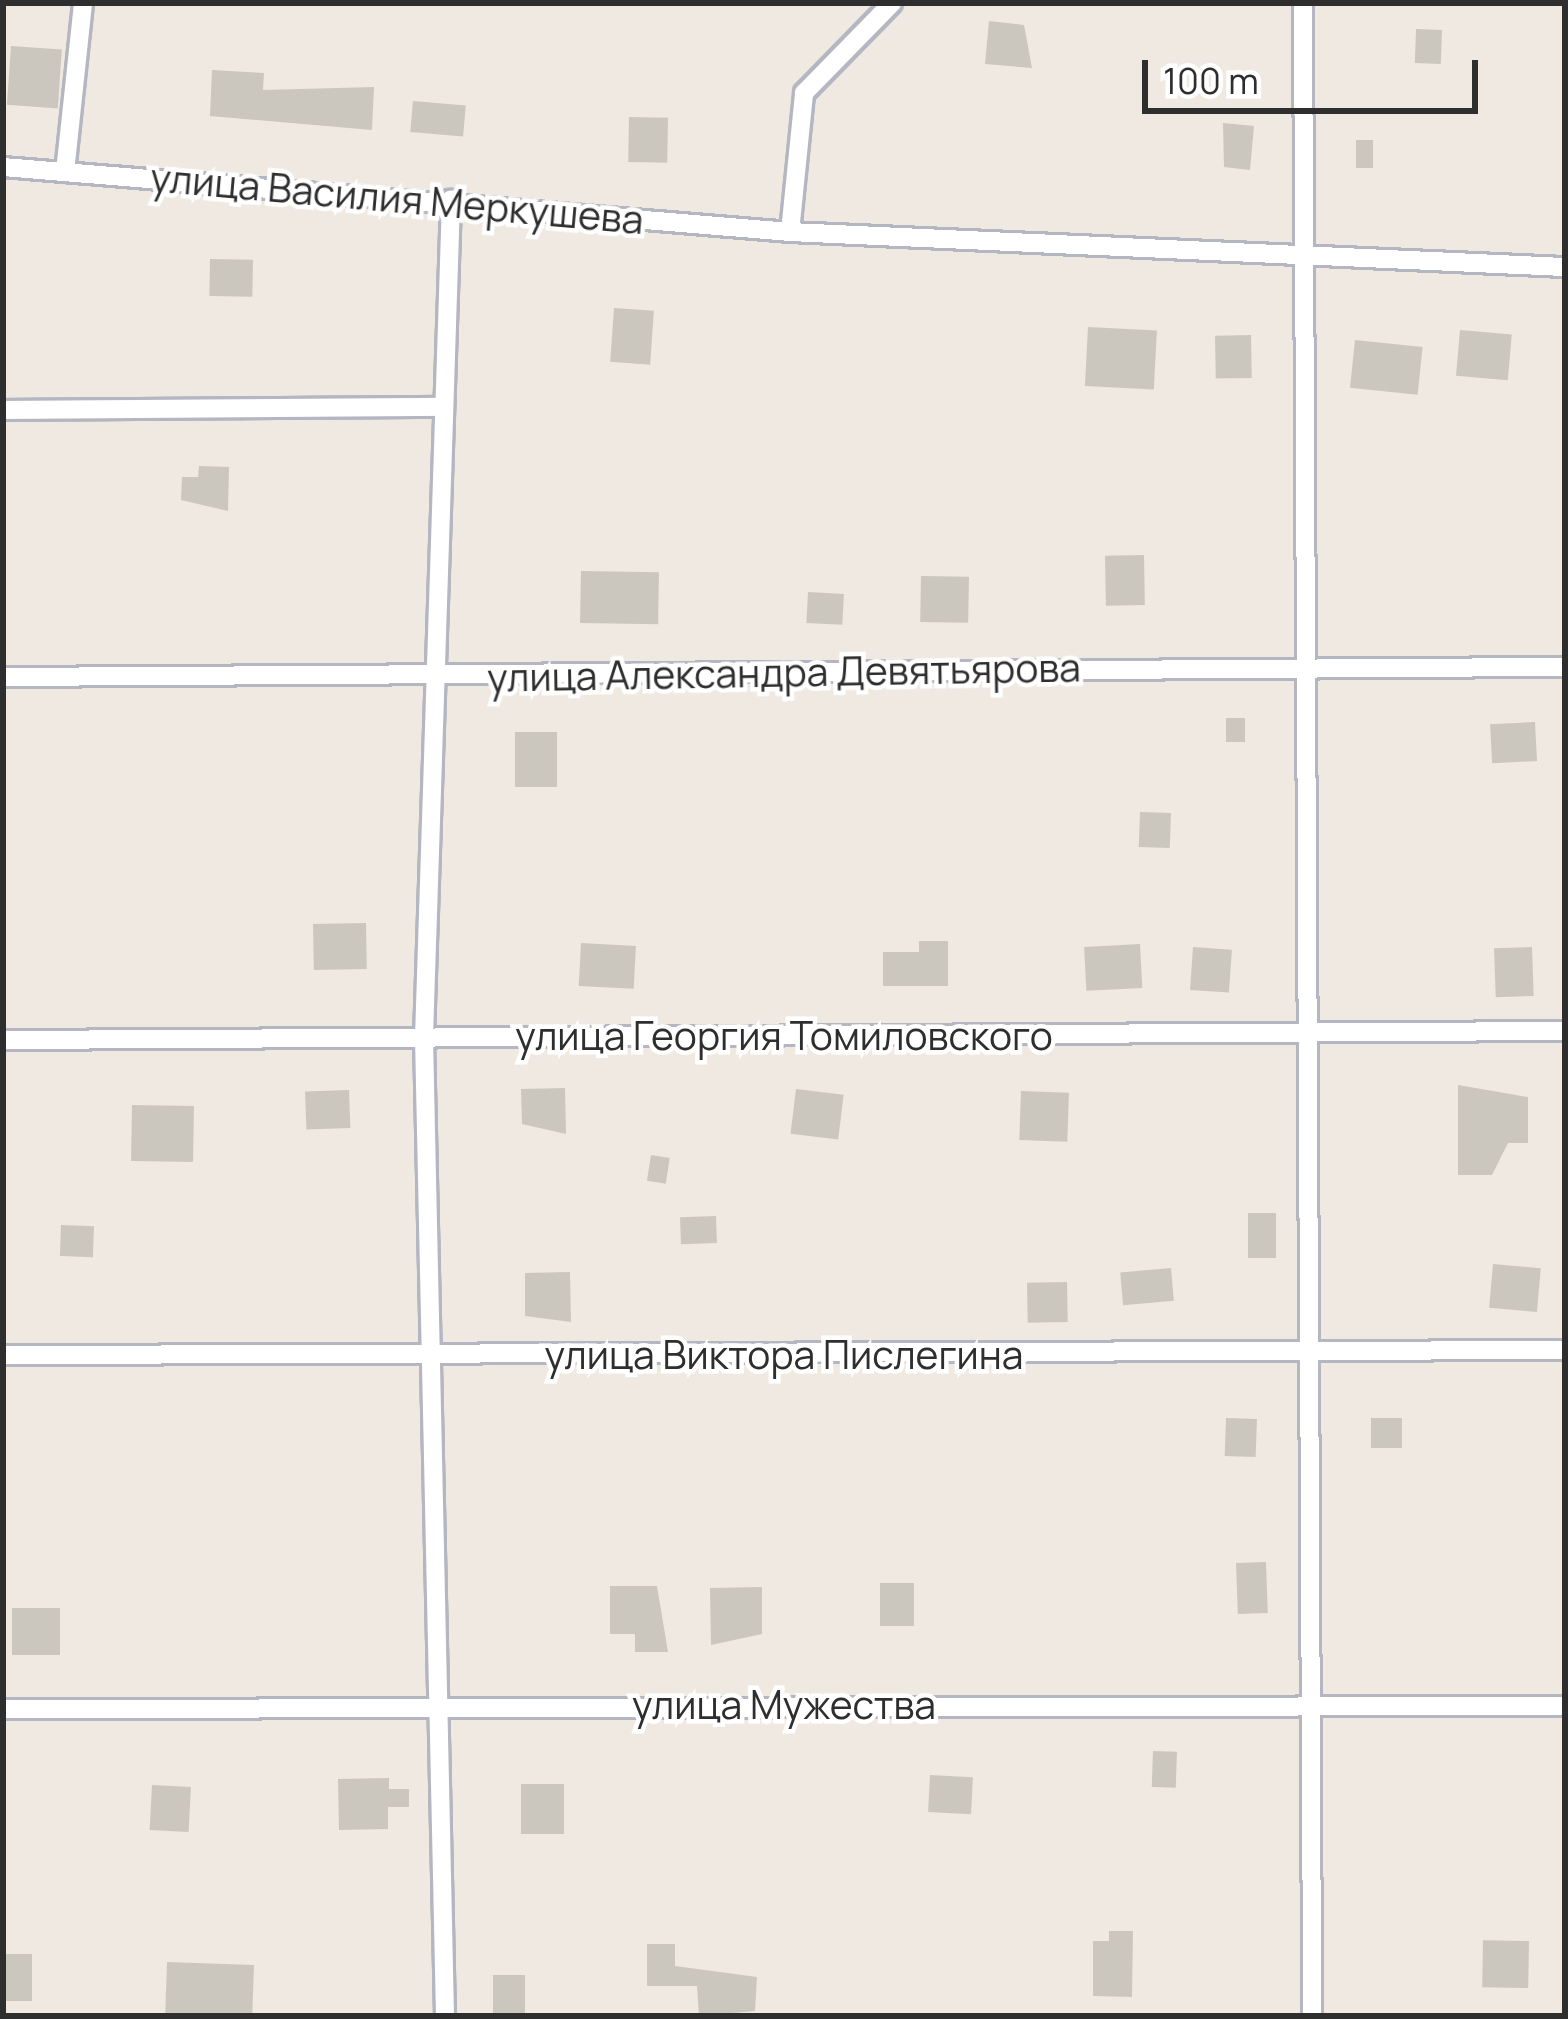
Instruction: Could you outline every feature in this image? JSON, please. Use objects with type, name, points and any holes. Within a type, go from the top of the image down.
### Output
[{"type":"street","points":[[65,172],[83,3]]},
{"type":"street","points":[[790,232],[804,93],[892,3]]},
{"type":"street","points":[[1303,3],[1300,668],[1304,1350],[1315,1706],[1312,2016]]},
{"type":"street","name":"улица Василия Меркушева","points":[[3,167],[451,200],[790,232],[1304,260],[1565,267]]},
{"type":"street","points":[[445,2016],[442,1703],[424,1037],[430,675],[451,200]]},
{"type":"street","points":[[3,410],[444,407]]},
{"type":"street","name":"улица Александра Девятьярова","points":[[3,677],[1565,667]]},
{"type":"street","name":"улица Георгия Томиловского","points":[[3,1040],[1565,1031]]},
{"type":"street","name":"улица Виктора Пислегина","points":[[3,1355],[1565,1350]]},
{"type":"street","name":"улица Мужества","points":[[3,1709],[442,1703],[1565,1706]]},
{"type":"building","points":[[989,21],[1024,25],[1032,68],[985,64]]},
{"type":"building","points":[[1416,29],[1442,30],[1441,64],[1415,63]]},
{"type":"building","points":[[11,46],[62,50],[58,108],[7,105]]},
{"type":"building","points":[[212,70],[264,73],[263,90],[374,87],[372,130],[210,116]]},
{"type":"building","points":[[413,101],[466,106],[463,137],[410,132]]},
{"type":"building","points":[[629,117],[668,118],[667,163],[628,162]]},
{"type":"building","points":[[1223,123],[1254,126],[1250,170],[1224,167]]},
{"type":"building","points":[[1356,140],[1373,140],[1373,168],[1356,168]]},
{"type":"building","points":[[210,259],[253,260],[252,297],[209,296]]},
{"type":"building","points":[[614,308],[654,311],[650,365],[610,362]]},
{"type":"building","points":[[1088,327],[1157,331],[1154,390],[1085,386]]},
{"type":"building","points":[[1460,330],[1512,335],[1508,380],[1456,376]]},
{"type":"building","points":[[1251,335],[1252,378],[1216,379],[1215,336]]},
{"type":"building","points":[[1355,340],[1423,347],[1418,395],[1350,388]]},
{"type":"building","points":[[199,466],[229,467],[228,511],[181,500],[182,477],[198,477]]},
{"type":"building","points":[[1144,555],[1145,605],[1106,606],[1105,556]]},
{"type":"building","points":[[581,571],[659,572],[658,624],[580,623]]},
{"type":"building","points":[[921,576],[969,577],[968,623],[920,622]]},
{"type":"building","points":[[808,592],[844,594],[842,625],[806,623]]},
{"type":"building","points":[[1226,718],[1245,718],[1245,742],[1226,742]]},
{"type":"building","points":[[1535,722],[1537,761],[1492,763],[1490,724]]},
{"type":"building","points":[[515,732],[557,732],[557,787],[515,787]]},
{"type":"building","points":[[1140,812],[1171,813],[1170,848],[1139,847]]},
{"type":"building","points":[[366,923],[367,969],[314,970],[313,924]]},
{"type":"building","points":[[919,941],[948,941],[948,986],[883,986],[883,952],[919,952]]},
{"type":"building","points":[[581,943],[636,946],[634,989],[579,986]]},
{"type":"building","points":[[1140,944],[1142,988],[1086,991],[1084,947]]},
{"type":"building","points":[[1193,947],[1232,950],[1229,993],[1190,990]]},
{"type":"building","points":[[1532,947],[1534,996],[1496,997],[1494,948]]},
{"type":"building","points":[[1458,1085],[1528,1097],[1528,1143],[1508,1143],[1492,1175],[1458,1175]]},
{"type":"building","points":[[565,1088],[566,1134],[522,1124],[521,1089]]},
{"type":"building","points":[[796,1089],[844,1095],[838,1140],[791,1134]]},
{"type":"building","points":[[349,1090],[350,1128],[306,1130],[305,1092]]},
{"type":"building","points":[[1021,1091],[1069,1093],[1067,1142],[1019,1140]]},
{"type":"building","points":[[132,1105],[194,1106],[193,1162],[131,1161]]},
{"type":"building","points":[[651,1155],[670,1158],[666,1184],[647,1181]]},
{"type":"building","points":[[1248,1213],[1276,1213],[1276,1258],[1248,1258]]},
{"type":"building","points":[[716,1216],[717,1243],[681,1244],[680,1217]]},
{"type":"building","points":[[61,1225],[94,1226],[93,1257],[60,1256]]},
{"type":"building","points":[[1493,1264],[1541,1268],[1537,1312],[1489,1308]]},
{"type":"building","points":[[1171,1268],[1174,1301],[1123,1305],[1120,1272]]},
{"type":"building","points":[[570,1272],[571,1322],[525,1316],[525,1273]]},
{"type":"building","points":[[1067,1282],[1068,1322],[1028,1323],[1027,1283]]},
{"type":"building","points":[[1226,1418],[1257,1419],[1256,1457],[1225,1456]]},
{"type":"building","points":[[1371,1418],[1402,1418],[1402,1448],[1371,1448]]},
{"type":"building","points":[[1266,1562],[1268,1613],[1238,1614],[1236,1563]]},
{"type":"building","points":[[880,1583],[914,1583],[914,1626],[880,1626]]},
{"type":"building","points":[[610,1586],[657,1586],[668,1652],[635,1652],[635,1634],[610,1634]]},
{"type":"building","points":[[762,1587],[762,1634],[711,1645],[710,1588]]},
{"type":"building","points":[[12,1608],[60,1608],[60,1655],[12,1655]]},
{"type":"building","points":[[1153,1751],[1177,1752],[1176,1788],[1152,1787]]},
{"type":"building","points":[[930,1775],[973,1777],[971,1814],[928,1812]]},
{"type":"building","points":[[389,1778],[389,1789],[409,1789],[409,1807],[388,1807],[388,1829],[339,1830],[338,1779]]},
{"type":"building","points":[[521,1784],[564,1784],[564,1834],[521,1834]]},
{"type":"building","points":[[152,1785],[191,1787],[189,1832],[150,1830]]},
{"type":"building","points":[[1109,1931],[1133,1931],[1132,1997],[1093,1996],[1093,1941],[1109,1941]]},
{"type":"building","points":[[1483,1940],[1529,1941],[1528,1988],[1482,1987]]},
{"type":"building","points":[[647,1944],[675,1944],[675,1966],[757,1977],[755,2011],[699,2016],[697,1986],[647,1986]]},
{"type":"building","points":[[3,1954],[32,1954],[32,2001],[3,2001]]},
{"type":"building","points":[[167,1962],[254,1965],[252,2016],[165,2013]]},
{"type":"building","points":[[493,1975],[525,1975],[525,2014],[493,2014]]}]
